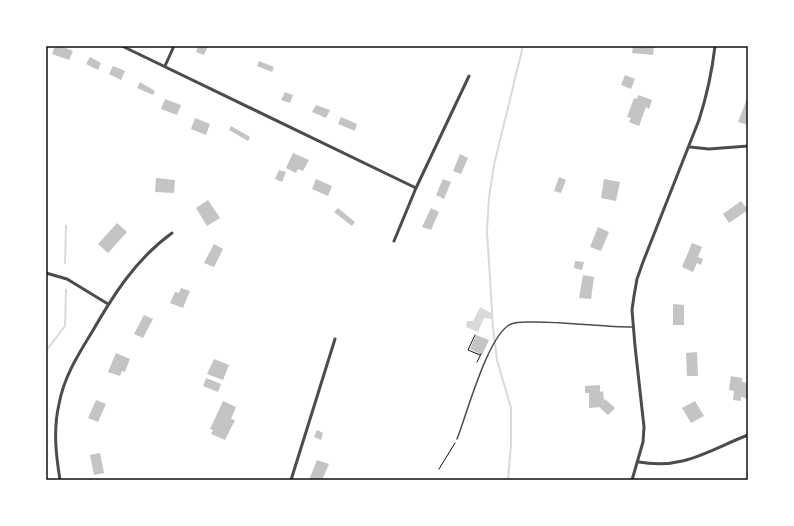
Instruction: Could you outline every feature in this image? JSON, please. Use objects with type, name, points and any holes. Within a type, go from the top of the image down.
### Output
[{"type":"street","points":[[122,46],[416,188]]},
{"type":"street","points":[[165,66],[174,46]]},
{"type":"street","points":[[632,480],[639,462],[644,427],[632,310],[637,279],[690,147],[708,94],[715,46]]},
{"type":"street","points":[[394,241],[416,188],[469,76]]},
{"type":"street","points":[[690,147],[709,149],[748,146]]},
{"type":"street","points":[[60,480],[57,458],[56,430],[62,392],[74,362],[108,304],[129,274],[140,260],[172,233]]},
{"type":"street","points":[[46,273],[67,279],[108,304]]},
{"type":"street","points":[[290,480],[335,340]]},
{"type":"street","points":[[639,462],[662,465],[682,462],[748,435]]},
{"type":"lane","points":[[457,439],[490,350],[498,335],[511,324],[572,323],[634,327]]},
{"type":"path","points":[[475,335],[468,350],[480,355],[477,362]]},
{"type":"path","points":[[439,469],[457,439]]},
{"type":"shaded area","points":[[480,307],[493,314],[493,319],[484,318],[478,332],[466,327],[467,321],[473,321]]},
{"type":"building","points":[[55,46],[61,46],[73,51],[69,60],[52,54]]},
{"type":"building","points":[[198,46],[208,46],[204,55],[196,52]]},
{"type":"building","points":[[633,46],[654,46],[653,55],[632,53]]},
{"type":"building","points":[[90,57],[101,63],[98,70],[86,64]]},
{"type":"building","points":[[259,61],[274,67],[272,72],[257,66]]},
{"type":"building","points":[[113,66],[125,71],[121,80],[109,74]]},
{"type":"building","points":[[625,75],[635,79],[631,89],[621,85]]},
{"type":"building","points":[[140,82],[155,91],[153,95],[137,88]]},
{"type":"building","points":[[285,92],[293,95],[290,103],[281,100]]},
{"type":"building","points":[[638,95],[652,100],[649,109],[646,107],[639,126],[629,122],[631,118],[627,117],[634,98],[637,99]]},
{"type":"building","points":[[748,96],[748,125],[738,122]]},
{"type":"building","points":[[165,99],[181,105],[177,115],[161,109]]},
{"type":"building","points":[[316,105],[330,110],[326,118],[312,112]]},
{"type":"building","points":[[341,117],[357,124],[355,131],[338,124]]},
{"type":"building","points":[[195,118],[210,124],[206,135],[191,129]]},
{"type":"building","points":[[231,126],[250,137],[248,141],[229,130]]},
{"type":"building","points":[[293,153],[309,160],[303,171],[298,169],[296,173],[286,168]]},
{"type":"building","points":[[460,154],[468,158],[461,174],[453,171]]},
{"type":"building","points":[[279,170],[286,172],[282,182],[275,179]]},
{"type":"building","points":[[559,177],[566,180],[561,193],[554,191]]},
{"type":"building","points":[[156,178],[175,180],[174,193],[155,192]]},
{"type":"building","points":[[316,179],[332,186],[328,196],[312,189]]},
{"type":"building","points":[[443,179],[451,182],[444,199],[436,195]]},
{"type":"building","points":[[604,179],[620,182],[616,201],[601,198]]},
{"type":"building","points":[[208,200],[220,218],[207,226],[196,208]]},
{"type":"building","points":[[741,201],[748,210],[729,223],[723,214]]},
{"type":"building","points":[[338,208],[355,222],[352,226],[334,212]]},
{"type":"building","points":[[431,208],[439,212],[431,230],[422,227]]},
{"type":"building","points":[[117,223],[127,232],[108,253],[98,244]]},
{"type":"building","points":[[598,227],[609,232],[601,251],[590,247]]},
{"type":"building","points":[[692,243],[702,247],[698,257],[703,259],[701,265],[697,263],[693,272],[682,267]]},
{"type":"building","points":[[214,244],[223,249],[214,267],[204,263]]},
{"type":"building","points":[[575,261],[584,262],[582,270],[574,268]]},
{"type":"building","points":[[583,275],[594,277],[591,299],[579,298]]},
{"type":"building","points":[[181,288],[190,291],[183,308],[170,303],[175,292],[179,293]]},
{"type":"building","points":[[673,304],[684,305],[684,325],[673,325]]},
{"type":"building","points":[[144,315],[153,319],[143,338],[134,334]]},
{"type":"building","points":[[476,335],[489,340],[482,355],[470,349]]},
{"type":"building","points":[[697,352],[698,376],[687,376],[686,353]]},
{"type":"building","points":[[116,353],[130,359],[125,372],[122,371],[120,376],[108,372]]},
{"type":"building","points":[[214,359],[229,365],[223,380],[207,374]]},
{"type":"building","points":[[731,376],[742,378],[742,382],[748,383],[748,399],[741,397],[741,401],[733,400],[734,391],[729,390]]},
{"type":"building","points":[[206,378],[221,384],[218,392],[203,386]]},
{"type":"building","points":[[600,385],[600,392],[603,391],[604,401],[605,399],[615,408],[608,415],[599,407],[589,408],[589,393],[585,393],[585,386]]},
{"type":"building","points":[[96,400],[106,404],[98,422],[88,418]]},
{"type":"building","points":[[223,401],[236,407],[231,419],[235,420],[225,440],[211,434],[213,430],[210,429]]},
{"type":"building","points":[[695,401],[704,416],[691,423],[682,408]]},
{"type":"building","points":[[317,430],[323,433],[321,440],[314,437]]},
{"type":"building","points":[[100,453],[104,473],[94,475],[90,455]]},
{"type":"building","points":[[317,460],[329,464],[322,480],[309,480]]},
{"type":"waterway","points":[[508,480],[511,444],[511,408],[497,360],[493,327],[487,231],[489,198],[494,165],[523,46]]},
{"type":"waterway","points":[[65,263],[66,226]]},
{"type":"waterway","points":[[46,351],[65,326],[66,290]]}]
